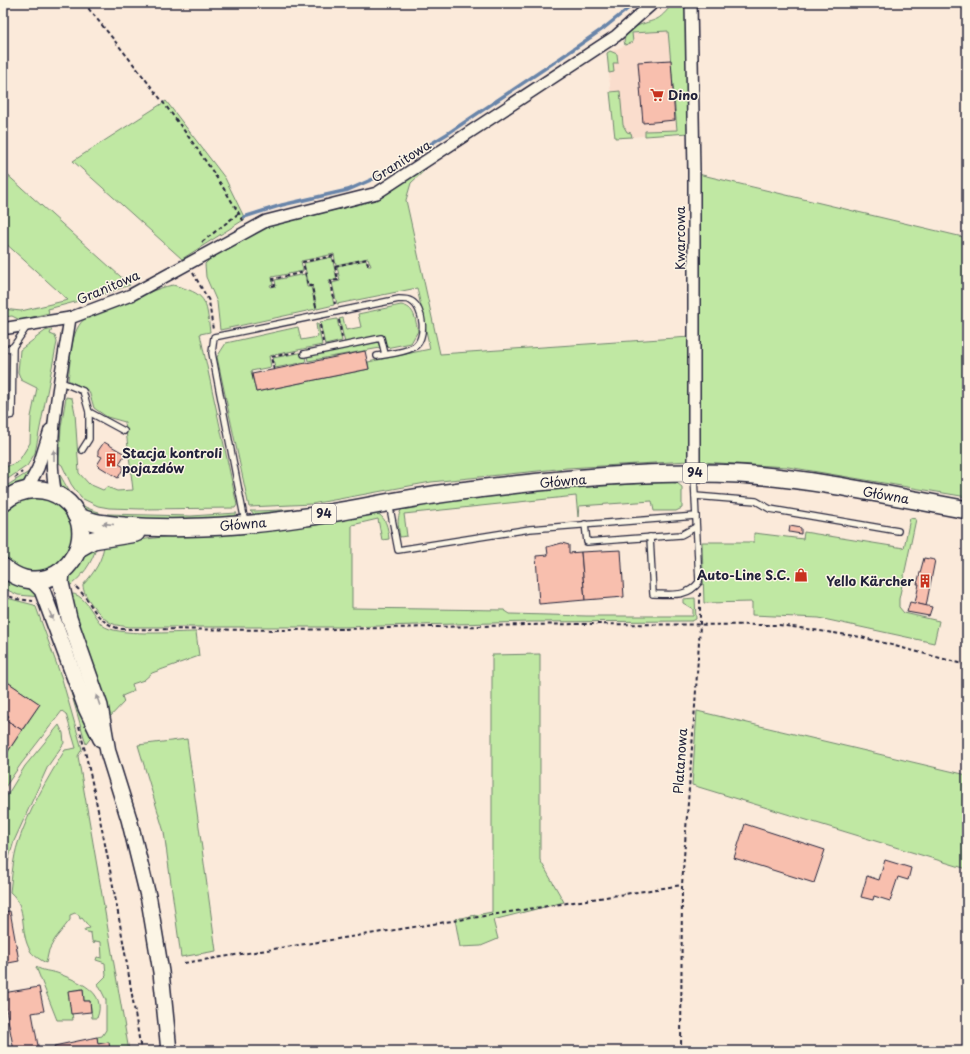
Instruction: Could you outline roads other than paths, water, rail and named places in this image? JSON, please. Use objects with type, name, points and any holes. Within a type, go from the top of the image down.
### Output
[{"type":"main road","name":"Główna","points":[[79,548],[93,540],[160,529],[245,525],[301,518],[389,501],[459,491],[603,477],[741,474],[786,479],[967,510]]},
{"type":"main road","name":"94","points":[[27,489],[38,489],[56,494],[64,500],[76,515],[81,531],[79,548],[71,562],[62,572]]},
{"type":"main road","points":[[3,502],[10,496],[27,489]]},
{"type":"main road","name":"Główna","points":[[76,515],[93,523],[160,529]]},
{"type":"main road","points":[[5,572],[33,581],[52,577],[62,572]]},
{"type":"main road","points":[[62,572],[61,583],[69,618],[100,706],[108,752],[129,819],[149,900],[161,972],[169,1051]]},
{"type":"main road","points":[[33,581],[42,590],[86,708],[108,752]]},
{"type":"street","name":"Granitowa","points":[[6,329],[30,323],[70,318],[131,295],[198,260],[246,224],[266,221],[377,193],[616,36],[653,3]]},
{"type":"street","name":"Kwarcowa","points":[[691,3],[694,180],[694,474]]},
{"type":"street","name":"Granitowa","points":[[27,489],[38,468],[55,416],[70,318]]},
{"type":"street","name":"Granitowa","points":[[55,416],[54,462],[56,494]]},
{"type":"lane","points":[[245,525],[212,353],[214,337],[399,299],[411,300],[418,306],[423,331],[420,341],[413,348],[377,356]]},
{"type":"lane","points":[[3,417],[12,415],[13,347],[30,323]]},
{"type":"lane","points":[[304,354],[381,338],[384,354]]},
{"type":"lane","points":[[3,350],[13,347]]},
{"type":"lane","points":[[61,382],[83,391],[89,412],[89,439],[82,450]]},
{"type":"lane","points":[[89,412],[124,430]]},
{"type":"lane","points":[[650,537],[652,594],[683,594],[692,591],[699,582],[694,474]]},
{"type":"lane","points":[[695,496],[756,501],[770,509],[898,531]]},
{"type":"lane","points":[[389,501],[398,550],[530,529],[696,516]]},
{"type":"lane","points":[[585,524],[587,542],[681,535],[696,527]]},
{"type":"waterway","points":[[244,217],[282,205],[348,190],[373,179],[447,134],[559,59],[604,28],[635,3]]},
{"type":"place","name":"Dino","points":[[657,95]]},
{"type":"place","name":"Stacja kontroli pojazdów","points":[[111,460]]},
{"type":"place","name":"Auto-Line S.C.","points":[[801,575]]},
{"type":"place","name":"Yello Kärcher","points":[[925,581]]}]
